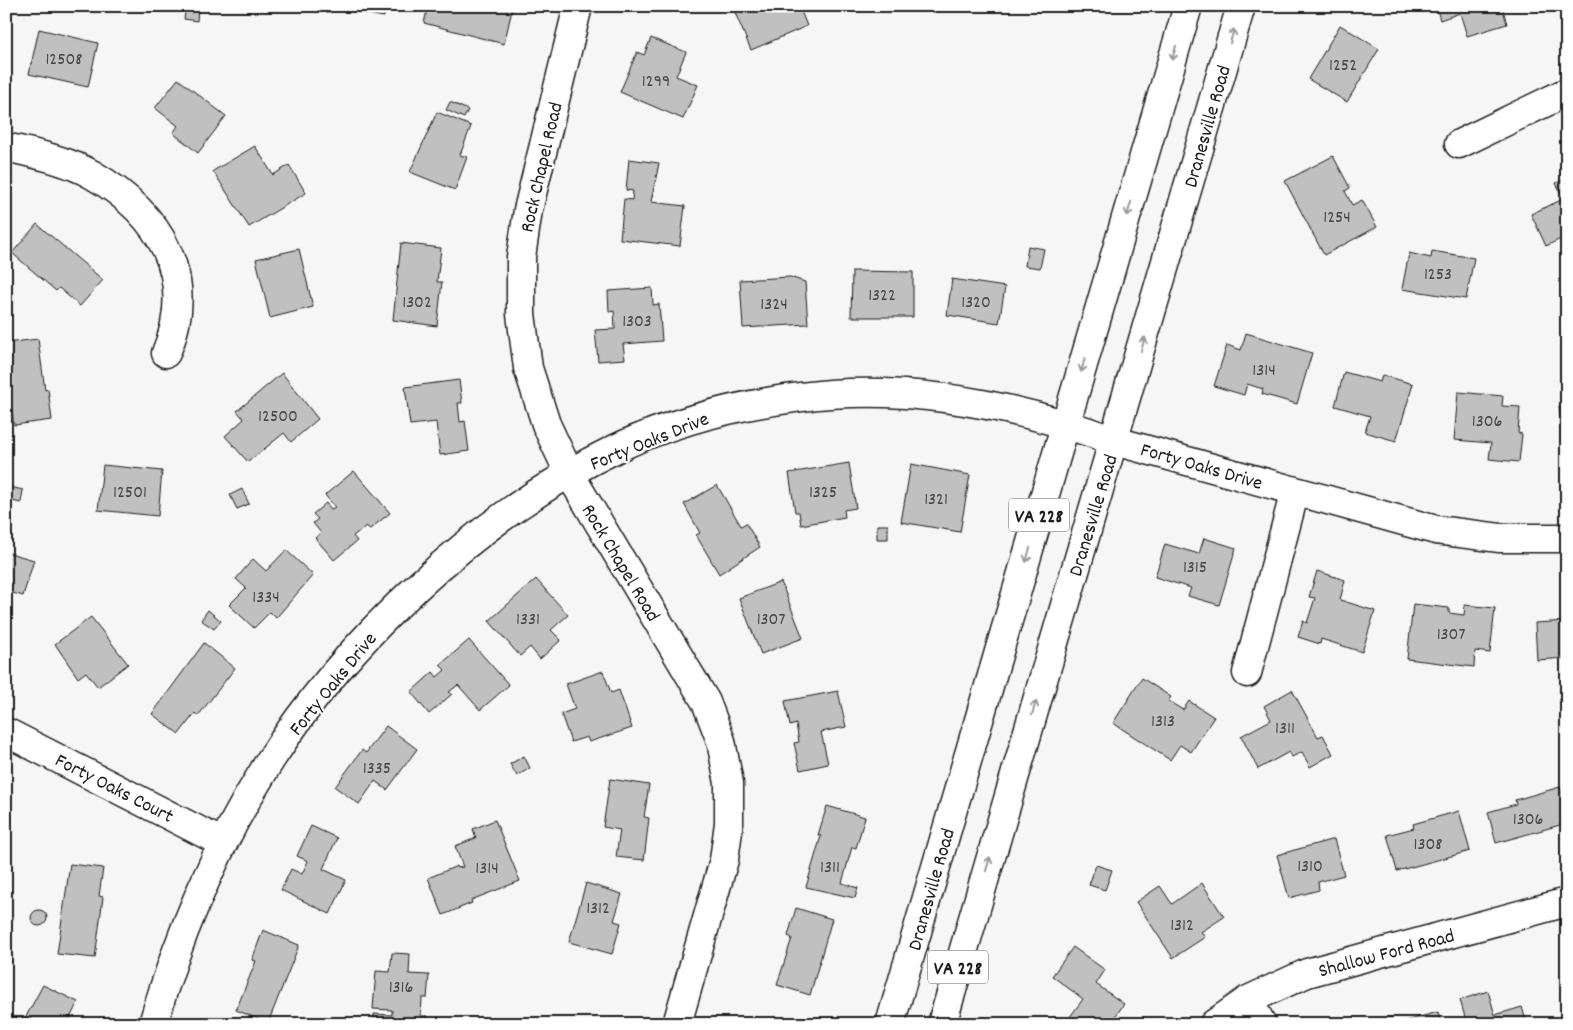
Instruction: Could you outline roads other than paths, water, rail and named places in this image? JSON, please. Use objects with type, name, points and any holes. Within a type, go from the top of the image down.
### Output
[{"type":"street","name":"Rock Chapel Road","points":[[578,6],[528,210],[521,257],[521,314],[528,368],[546,424],[569,473],[706,702],[721,741],[729,783],[729,823],[724,860],[677,1024]]},
{"type":"street","name":"Dranesville Road","points":[[890,1024],[1188,6]]},
{"type":"street","name":"Dranesville Road","points":[[942,1024],[1115,441],[1241,6]]},
{"type":"street","points":[[1458,144],[1567,92]]},
{"type":"street","points":[[6,147],[60,161],[92,175],[124,197],[152,225],[167,248],[177,276],[179,307],[174,335],[166,352]]},
{"type":"street","name":"Forty Oaks Drive","points":[[153,1024],[186,926],[223,842],[267,766],[310,704],[360,645],[441,566],[517,507],[569,473],[619,448],[679,424],[737,408],[803,396],[869,392],[936,396],[999,407],[1066,424],[1115,441],[1436,530],[1500,538],[1567,538]]},
{"type":"street","points":[[1247,673],[1295,491]]},
{"type":"street","name":"Forty Oaks Court","points":[[6,732],[223,842]]},
{"type":"street","name":"Shallow Ford Road","points":[[1214,1024],[1248,1000],[1307,973],[1567,902]]},
{"type":"street","points":[[1248,1000],[1262,1024]]}]
